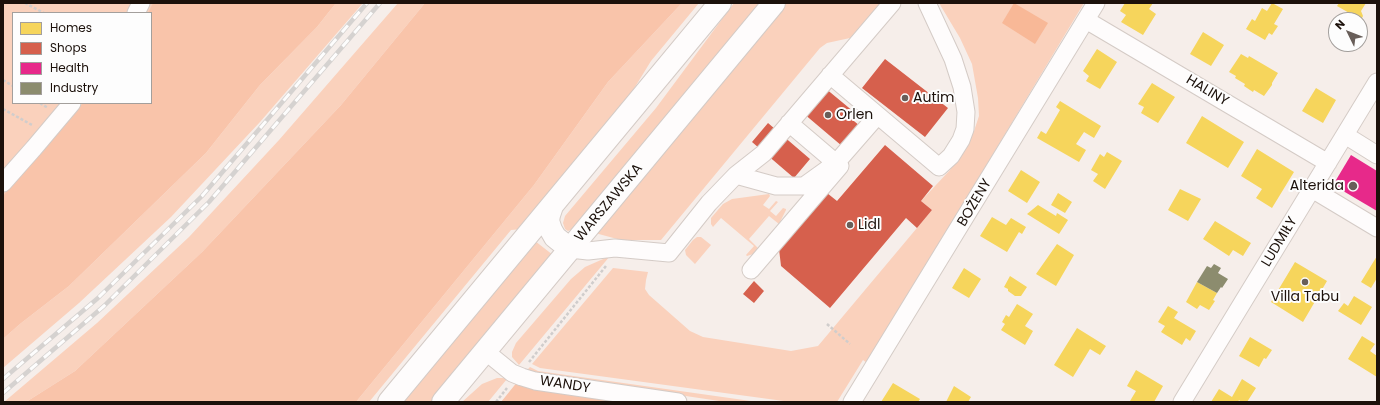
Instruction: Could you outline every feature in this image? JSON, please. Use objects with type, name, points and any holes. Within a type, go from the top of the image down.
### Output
[{"type":"main road","points":[[389,402],[720,3]]},
{"type":"main road","name":"WARSZAWSKA","points":[[443,402],[774,3]]},
{"type":"main road","points":[[552,206],[548,221],[551,230],[556,237],[570,249]]},
{"type":"street","points":[[136,12],[141,3]]},
{"type":"street","points":[[570,249],[581,251],[615,248],[668,253],[709,204],[736,175],[764,153],[892,3]]},
{"type":"street","points":[[830,75],[939,167],[951,156],[964,134],[966,112],[964,96],[953,59],[927,3]]},
{"type":"street","name":"BOŻENY","points":[[852,402],[1096,3]]},
{"type":"street","name":"HALINY","points":[[1086,20],[1328,163]]},
{"type":"street","name":"LUDMIŁY","points":[[1182,402],[1377,82]]},
{"type":"street","points":[[3,183],[71,104]]},
{"type":"street","points":[[736,175],[776,186],[804,186],[836,163],[878,116]]},
{"type":"street","points":[[751,270],[840,166],[789,123]]},
{"type":"street","points":[[1345,135],[1377,155]]},
{"type":"street","points":[[1312,189],[1377,228]]},
{"type":"street","name":"WANDY","points":[[485,351],[512,373],[521,371],[535,381],[678,402]]},
{"type":"path","points":[[25,3],[42,12]]},
{"type":"path","points":[[3,80],[12,85]]},
{"type":"path","points":[[3,109],[17,115],[46,134]]},
{"type":"path","points":[[496,402],[609,263]]},
{"type":"path","points":[[827,324],[850,344]]},
{"type":"shaded area","points":[[3,3],[243,3],[3,321]]},
{"type":"shaded area","points":[[153,3],[336,3],[317,27],[260,85],[206,153],[69,286],[3,339],[3,196],[82,104],[152,104],[152,12],[148,12]]},
{"type":"shaded area","points":[[336,3],[363,3],[260,122],[171,217],[79,303],[3,368],[3,339],[69,286],[206,153],[260,85],[317,27]]},
{"type":"shaded area","points":[[398,3],[425,3],[341,105],[202,252],[75,371],[26,402],[4,402],[97,323],[189,237],[279,140]]},
{"type":"shaded area","points":[[425,3],[682,3],[608,82],[534,185],[356,402],[26,402],[75,371],[202,252],[341,105]]},
{"type":"shaded area","points":[[682,3],[699,3],[651,61],[627,100],[522,229],[511,230],[369,402],[356,402],[534,185],[608,82]]},
{"type":"shaded area","points":[[734,3],[763,3],[575,228],[568,231],[565,229],[563,223],[565,216],[656,108]]},
{"type":"shaded area","points":[[786,3],[881,3],[850,38],[827,43],[820,48],[661,240],[621,240],[595,233]]},
{"type":"shaded area","points":[[939,3],[1084,3],[869,360],[867,363],[863,360],[837,402],[791,402],[540,368],[532,364],[613,268],[648,272],[645,289],[649,295],[690,331],[703,337],[791,351],[818,346],[932,210],[921,201],[950,170],[956,160],[957,161],[974,131],[979,116],[978,98],[972,64],[960,38]]},
{"type":"shaded area","points":[[1014,3],[1048,23],[1035,44],[1002,23]]},
{"type":"shaded area","points":[[769,194],[770,196],[763,205],[769,209],[776,201],[778,202],[770,211],[776,216],[783,208],[786,210],[779,224],[769,216],[749,239],[758,248],[753,254],[747,256],[746,255],[754,246],[721,218],[713,227],[711,224],[711,218],[723,204],[732,199]]},
{"type":"shaded area","points":[[697,237],[701,237],[711,245],[695,264],[686,255],[685,250]]},
{"type":"shaded area","points":[[535,241],[553,255],[431,402],[402,402]]},
{"type":"shaded area","points":[[610,256],[519,365],[512,357],[512,352],[516,343],[571,279],[585,267]]},
{"type":"shaded area","points":[[530,367],[538,371],[758,402],[726,402],[525,372]]},
{"type":"shaded area","points":[[497,378],[507,379],[488,402],[462,402],[482,384]]},
{"type":"shaded area","points":[[518,381],[631,402],[501,402]]},
{"type":"building: Homes","points":[[1125,3],[1153,3],[1149,9],[1156,14],[1143,35],[1121,22],[1126,15],[1120,11]]},
{"type":"building: Homes","points":[[1272,3],[1283,9],[1274,24],[1278,26],[1272,35],[1269,33],[1265,40],[1246,29],[1252,19],[1255,21],[1262,8],[1267,11]]},
{"type":"building: Homes","points":[[1339,3],[1366,3],[1361,12],[1348,12],[1337,6]]},
{"type":"building: Homes","points":[[1203,32],[1224,45],[1211,66],[1190,54]]},
{"type":"building: Homes","points":[[1097,49],[1117,62],[1100,89],[1086,81],[1089,76],[1083,71]]},
{"type":"building: Homes","points":[[1241,54],[1248,58],[1249,56],[1278,73],[1264,96],[1254,90],[1253,92],[1244,86],[1245,84],[1229,72]]},
{"type":"building: Homes","points":[[1152,83],[1175,97],[1158,123],[1141,113],[1144,107],[1138,104]]},
{"type":"building: Homes","points":[[1316,88],[1336,100],[1323,123],[1302,111]]},
{"type":"building: Homes","points":[[1060,101],[1101,126],[1094,138],[1084,132],[1076,144],[1086,150],[1079,162],[1037,138],[1041,131],[1046,134],[1060,110],[1056,107]]},
{"type":"building: Homes","points":[[1202,116],[1244,142],[1228,168],[1186,143]]},
{"type":"building: Homes","points":[[1257,149],[1294,172],[1272,208],[1256,198],[1262,189],[1241,176]]},
{"type":"building: Homes","points":[[1107,152],[1122,161],[1105,189],[1093,181],[1098,174],[1091,170],[1100,154],[1104,157]]},
{"type":"building: Homes","points":[[1021,170],[1040,182],[1027,203],[1008,191]]},
{"type":"building: Homes","points":[[1180,189],[1201,199],[1188,221],[1168,210]]},
{"type":"building: Homes","points":[[1058,193],[1072,202],[1065,213],[1051,205]]},
{"type":"building: Homes","points":[[1038,205],[1056,216],[1057,213],[1068,220],[1059,234],[1027,214]]},
{"type":"building: Homes","points":[[992,217],[1006,225],[1011,218],[1026,227],[1022,234],[1019,232],[1007,252],[980,236]]},
{"type":"building: Homes","points":[[1215,221],[1251,243],[1243,256],[1233,250],[1229,256],[1203,239]]},
{"type":"building: Homes","points":[[1057,244],[1074,255],[1056,286],[1036,274]]},
{"type":"building: Homes","points":[[1377,256],[1377,278],[1371,288],[1361,282]]},
{"type":"building: Homes","points":[[1295,262],[1327,281],[1303,322],[1271,302]]},
{"type":"building: Homes","points":[[964,268],[981,279],[969,298],[952,288]]},
{"type":"building: Homes","points":[[1010,276],[1027,287],[1021,296],[1015,296],[1004,287]]},
{"type":"building: Homes","points":[[1197,282],[1217,293],[1213,300],[1215,301],[1209,310],[1200,305],[1197,309],[1186,302]]},
{"type":"building: Homes","points":[[1354,296],[1372,307],[1361,325],[1338,311],[1344,303],[1348,306]]},
{"type":"building: Homes","points":[[1017,304],[1033,314],[1025,326],[1033,331],[1025,345],[1001,330],[1005,324],[1002,322],[1006,315],[1009,317]]},
{"type":"building: Homes","points":[[1168,306],[1178,312],[1174,318],[1196,331],[1190,341],[1186,338],[1182,345],[1161,332],[1165,326],[1158,322]]},
{"type":"building: Homes","points":[[1077,328],[1106,346],[1100,355],[1090,349],[1073,377],[1054,365]]},
{"type":"building: Homes","points":[[1362,336],[1375,344],[1370,351],[1377,356],[1377,377],[1348,359]]},
{"type":"building: Homes","points":[[1250,337],[1272,350],[1266,359],[1264,358],[1259,367],[1239,356]]},
{"type":"building: Homes","points":[[1136,370],[1163,386],[1154,402],[1130,401],[1136,391],[1127,386]]},
{"type":"building: Homes","points":[[1242,379],[1256,388],[1247,402],[1241,402],[1239,400],[1238,402],[1211,402],[1219,389],[1232,397]]},
{"type":"building: Homes","points":[[893,383],[920,399],[918,402],[881,402]]},
{"type":"building: Homes","points":[[954,386],[971,397],[968,402],[946,402]]},
{"type":"building: Shops","name":"Autim","points":[[885,59],[948,108],[925,137],[862,88]]},
{"type":"building: Shops","name":"Orlen","points":[[825,88],[854,112],[849,117],[860,126],[842,146],[803,113]]},
{"type":"building: Shops","points":[[768,123],[810,159],[794,178],[752,142]]},
{"type":"building: Shops","name":"Lidl","points":[[885,145],[933,186],[921,201],[932,210],[917,228],[906,218],[830,308],[781,266],[779,249],[827,193],[837,201]]},
{"type":"building: Shops","points":[[754,281],[764,291],[754,303],[743,294]]},
{"type":"building: Health","name":"Alterida","points":[[1351,155],[1377,171],[1377,211],[1333,185]]},
{"type":"building: Industry","points":[[1214,264],[1221,268],[1218,273],[1228,279],[1217,293],[1197,282],[1207,266],[1211,268]]},
{"type":"railway","points":[[3,379],[98,298],[202,196],[367,3]]},
{"type":"railway","points":[[3,393],[104,306],[209,202],[380,3]]},
{"type":"place","name":"Autim","points":[[905,98]]},
{"type":"place","name":"Orlen","points":[[828,115]]},
{"type":"place","name":"Alterida","points":[[1353,186]]},
{"type":"place","name":"Lidl","points":[[850,225]]},
{"type":"place","name":"Villa Tabu","points":[[1305,282]]}]
